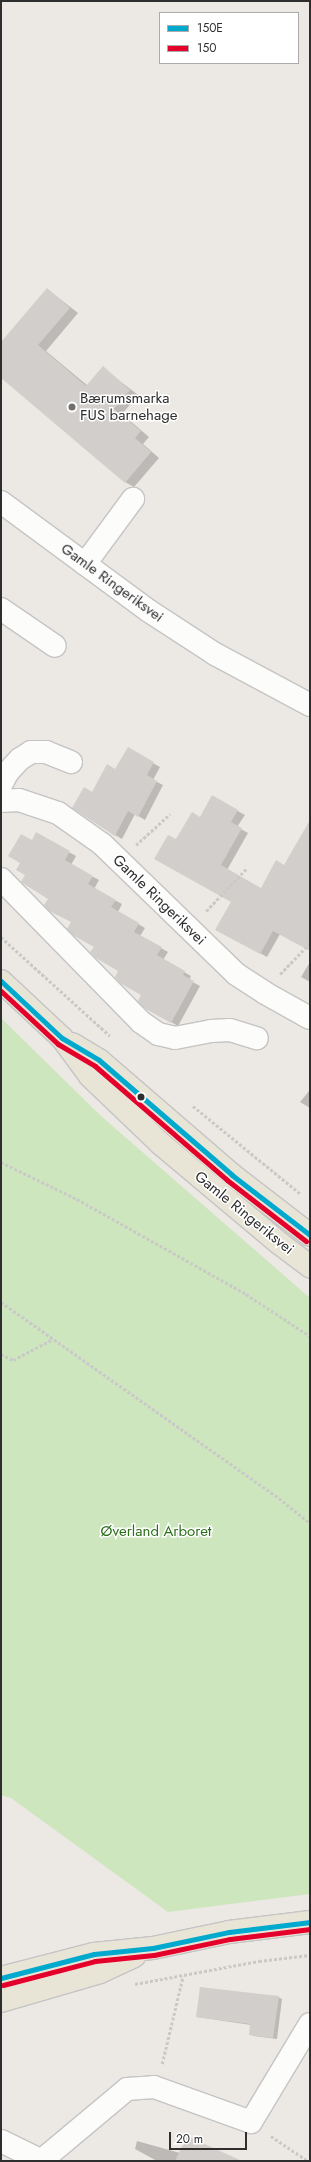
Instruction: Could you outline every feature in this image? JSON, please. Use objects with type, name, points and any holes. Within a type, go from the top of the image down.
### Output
[{"type":"main road","name":"Gamle Ringeriksvei","points":[[1,981],[62,1038],[90,1076],[161,1144],[279,1243],[310,1266]]},
{"type":"main road","name":"Gamle Ringeriksvei","points":[[62,1038],[99,1060],[232,1175],[310,1235]]},
{"type":"main road","points":[[1,1978],[94,1954],[153,1948],[229,1932],[310,1922]]},
{"type":"main road","points":[[1,2001],[100,1972],[153,1948]]},
{"type":"street","points":[[85,564],[133,499]]},
{"type":"street","name":"Gamle Ringeriksvei","points":[[1,502],[149,611],[215,654],[310,705]]},
{"type":"street","points":[[1,609],[55,646]]},
{"type":"street","points":[[1,785],[7,773],[20,759],[31,752],[46,752],[71,762]]},
{"type":"street","name":"Gamle Ringeriksvei","points":[[1,801],[20,800],[58,813],[102,844],[236,974],[265,993],[310,1018]]},
{"type":"street","points":[[1,879],[140,1022],[158,1034],[175,1038],[211,1031],[230,1030],[256,1038]]},
{"type":"street","points":[[1,2141],[41,2161],[95,2114],[127,2089],[154,2087],[251,2122],[310,2024]]},
{"type":"path","points":[[119,861],[170,814]]},
{"type":"path","points":[[188,928],[247,868]]},
{"type":"path","points":[[1,937],[112,1038]]},
{"type":"path","points":[[265,993],[286,966],[310,943]]},
{"type":"path","points":[[188,1102],[304,1197]]},
{"type":"path","points":[[1,1162],[77,1199],[246,1294],[310,1336]]},
{"type":"path","points":[[1,1302],[275,1495],[310,1524]]},
{"type":"path","points":[[1,1354],[13,1360],[53,1339]]},
{"type":"path","points":[[131,1985],[259,1961],[310,1955]]},
{"type":"path","points":[[154,2087],[165,2054],[184,1976]]},
{"type":"path","points":[[251,2122],[308,2161]]},
{"type":"green space","name":"Øverland Arboret","points":[[1,1018],[101,1116],[310,1298],[310,1894],[168,1912],[11,1798],[1,1795]]},
{"type":"building","points":[[47,288],[70,308],[38,345],[86,386],[103,366],[130,390],[114,409],[141,431],[135,438],[151,452],[125,483],[1,378],[1,342]]},
{"type":"building","points":[[128,747],[154,762],[147,775],[157,781],[138,817],[128,811],[115,836],[72,808],[84,787],[92,792],[107,764],[115,769]]},
{"type":"building","points":[[212,795],[238,810],[231,822],[242,828],[221,865],[261,888],[276,860],[284,865],[310,820],[310,951],[273,931],[260,954],[215,930],[231,902],[154,859],[168,835],[176,839],[192,812],[200,817]]},
{"type":"building","points":[[36,832],[70,851],[65,860],[93,876],[88,884],[116,900],[111,907],[139,923],[134,932],[162,947],[157,955],[185,971],[183,975],[194,981],[171,1023],[144,1008],[138,1001],[141,995],[120,983],[115,977],[118,971],[96,958],[90,952],[94,947],[73,935],[67,929],[71,922],[49,911],[44,905],[48,899],[21,882],[25,875],[16,870],[20,863],[8,856],[21,834],[32,840]]},
{"type":"building","points":[[200,1987],[279,1996],[273,2038],[249,2035],[250,2024],[196,2017]]},
{"type":"building","points":[[187,2136],[242,2161],[175,2161]]},
{"type":"transit line","name":"150E","points":[[1,981],[62,1038],[99,1060],[232,1175],[310,1235]]},
{"type":"transit line","name":"150","points":[[1,991],[58,1044],[95,1066],[227,1180],[306,1241]]},
{"type":"transit line","name":"150E","points":[[1,1978],[94,1954],[153,1948],[229,1932],[310,1922]]},
{"type":"transit line","name":"150","points":[[3,1985],[95,1961],[154,1955],[230,1939],[310,1929]]},
{"type":"place","name":"Bærumsmarka FUS barnehage","points":[[72,407]]}]
